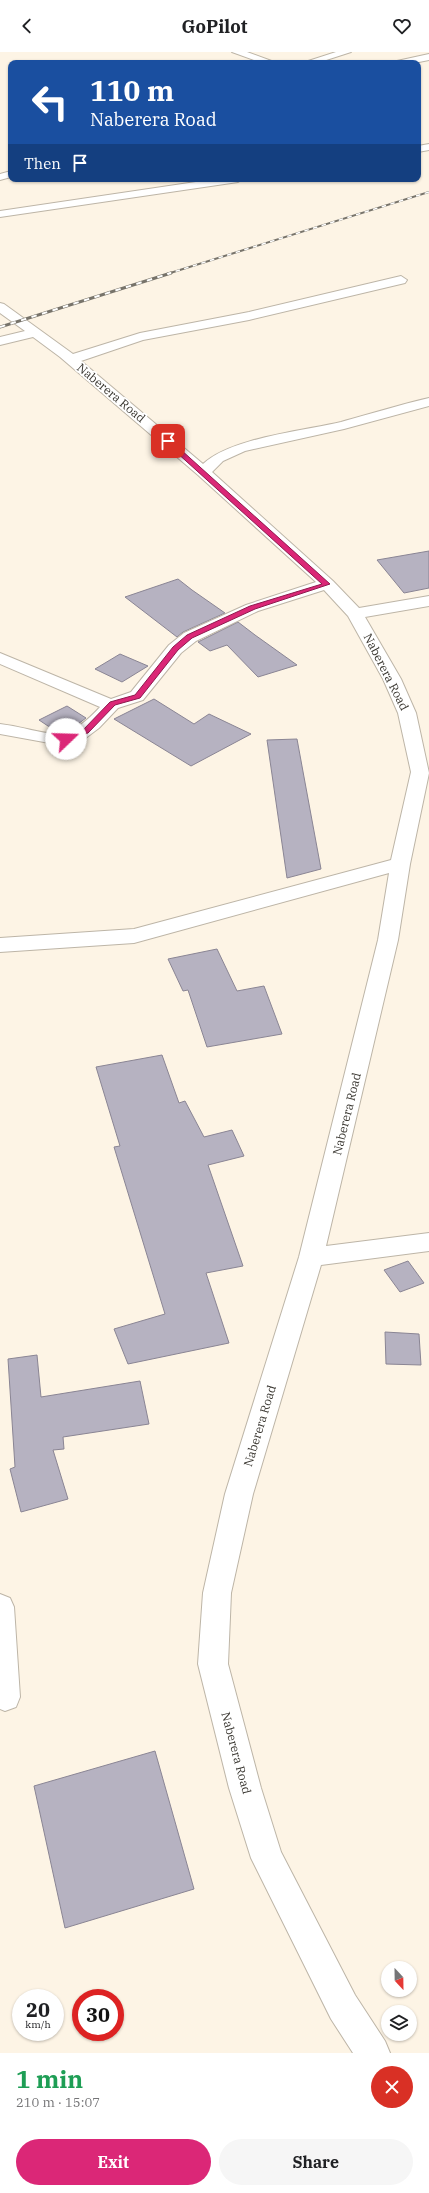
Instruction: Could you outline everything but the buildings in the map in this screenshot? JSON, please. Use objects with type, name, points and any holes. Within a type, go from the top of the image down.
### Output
[{"type":"street","points":[[237,52],[262,60]]},
{"type":"street","points":[[318,60],[346,52]]},
{"type":"street","points":[[414,60],[429,57]]},
{"type":"street","points":[[0,214],[218,182]]},
{"type":"street","points":[[72,359],[140,337],[249,316],[400,280]]},
{"type":"street","name":"Naberera Road","points":[[0,307],[72,359],[203,472],[327,584],[355,614],[392,679],[408,713],[424,771],[422,801],[400,864],[388,940],[312,1257],[239,1494],[218,1593],[213,1664],[245,1788],[267,1858],[343,2007],[373,2053]]},
{"type":"street","points":[[0,341],[35,332]]},
{"type":"street","points":[[203,472],[218,458],[241,448],[344,425],[429,402]]},
{"type":"street","points":[[0,658],[101,702],[112,704],[137,696],[175,649],[190,637],[252,608],[327,584]]},
{"type":"street","points":[[355,614],[429,601]]},
{"type":"street","points":[[0,729],[55,740],[66,739],[86,731],[112,704]]},
{"type":"street","points":[[0,945],[134,936],[400,864]]},
{"type":"street","points":[[312,1257],[429,1242]]},
{"type":"street","points":[[0,1607],[5,1697]]},
{"type":"railway","points":[[167,274],[429,192]]},
{"type":"railway","points":[[0,327],[171,273]]},
{"type":"route","points":[[66,739],[86,731],[112,704],[123,702],[137,696],[175,649],[190,637],[220,621],[252,608],[327,584],[302,564],[168,441]]}]
